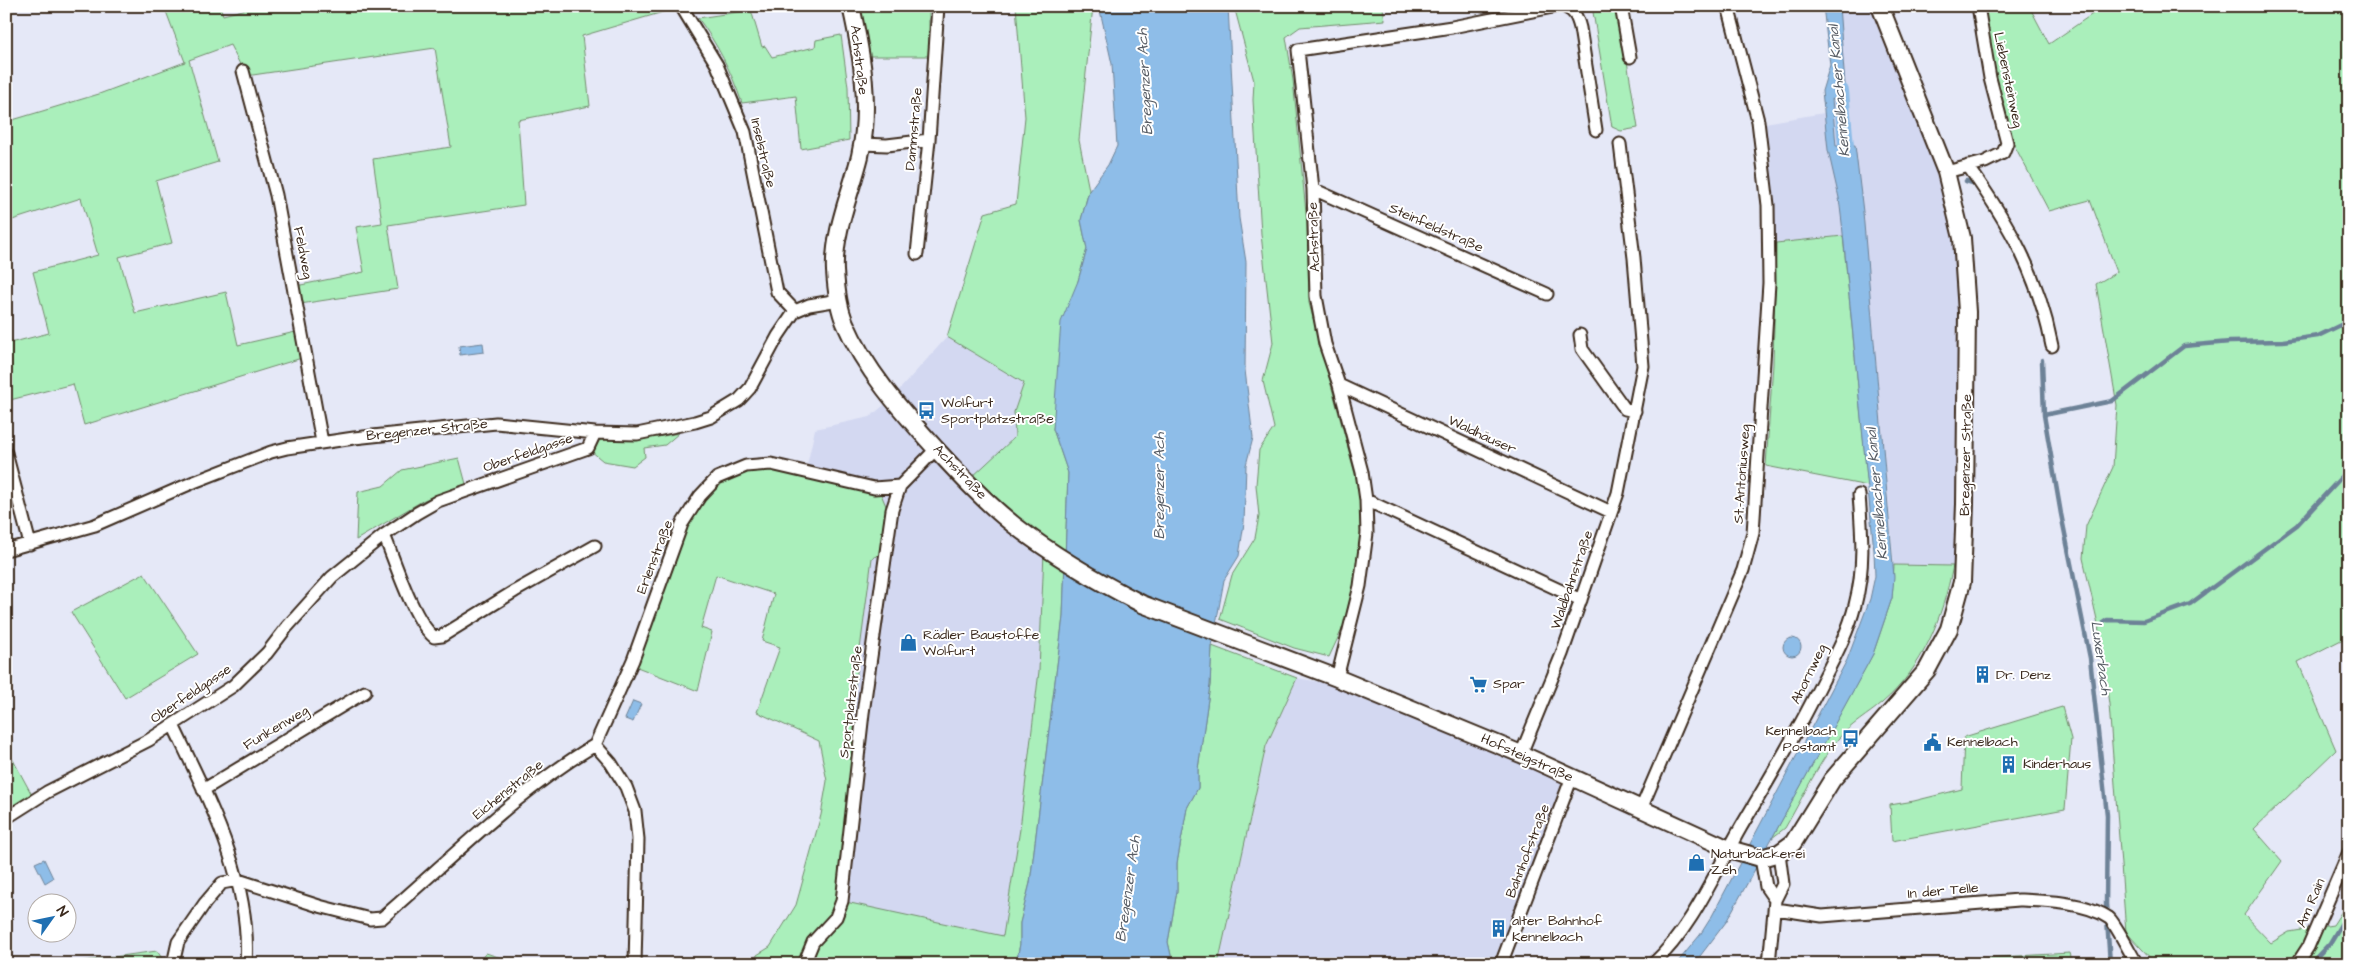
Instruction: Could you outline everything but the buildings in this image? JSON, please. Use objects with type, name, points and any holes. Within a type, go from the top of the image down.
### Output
[{"type":"main road","name":"Achstraße","points":[[851,6],[865,89],[862,144],[838,236],[835,270],[838,300],[844,322],[863,356],[891,398],[936,449],[1008,520],[1031,537],[1100,582],[1142,604],[1279,656]]},
{"type":"main road","name":"Bregenzer Straße","points":[[1772,855],[1793,842],[1844,766],[1927,670],[1949,629],[1962,582],[1966,504],[1967,312],[1962,238],[1946,172],[1880,6]]},
{"type":"main road","name":"Hofsteigstraße","points":[[1279,656],[1521,754],[1729,849],[1772,855]]},
{"type":"street","name":"Inselstraße","points":[[681,6],[717,65],[746,132],[777,292],[794,311]]},
{"type":"street","name":"Dammstraße","points":[[917,254],[929,140],[938,6]]},
{"type":"street","name":"Achstraße","points":[[1337,678],[1360,586],[1367,533],[1366,500],[1362,472],[1339,385],[1325,344],[1316,296],[1313,189],[1298,50],[1452,27],[1558,6]]},
{"type":"street","points":[[1562,6],[1571,9],[1577,17],[1596,130]]},
{"type":"street","points":[[1621,6],[1630,57]]},
{"type":"street","name":"St.-Antoniusweg","points":[[1641,809],[1743,570],[1753,534],[1769,283],[1768,204],[1758,120],[1728,6]]},
{"type":"street","name":"Liebensteinweg","points":[[1946,172],[1986,162],[2003,153],[2007,142],[1990,78],[1978,6]]},
{"type":"street","name":"Feldweg","points":[[243,72],[276,195],[322,442]]},
{"type":"street","points":[[862,144],[887,145],[929,140]]},
{"type":"street","name":"Waldbahnstraße","points":[[1521,754],[1562,654],[1618,493],[1643,366],[1634,258],[1620,144]]},
{"type":"street","points":[[1968,166],[2012,232],[2030,269],[2045,310],[2052,346]]},
{"type":"street","name":"Steinfeldstraße","points":[[1313,189],[1547,294]]},
{"type":"street","points":[[794,311],[809,304],[838,300]]},
{"type":"street","name":"Bregenzer Straße","points":[[6,550],[114,518],[194,482],[271,452],[322,442],[496,423],[595,433],[637,434],[695,422],[711,417],[725,409],[739,400],[750,388],[794,311]]},
{"type":"street","points":[[1580,336],[1582,349],[1619,401],[1625,408],[1635,411]]},
{"type":"street","name":"Waldhäuser","points":[[1339,385],[1611,512]]},
{"type":"street","name":"Oberfeldgasse","points":[[6,818],[47,792],[136,748],[233,686],[251,670],[332,576],[384,535],[438,501],[588,448],[595,433]]},
{"type":"street","name":"Sportplatzstraße","points":[[804,964],[813,942],[836,917],[842,901],[863,713],[892,510],[900,486],[936,449]]},
{"type":"street","points":[[6,453],[30,544]]},
{"type":"street","name":"Erlenstraße","points":[[595,745],[633,660],[682,524],[700,496],[717,478],[746,466],[771,464],[874,488],[900,486]]},
{"type":"street","name":"Ahornweg","points":[[1653,964],[1677,937],[1699,905],[1806,715],[1836,655],[1855,606],[1861,578],[1863,548],[1859,495]]},
{"type":"street","points":[[1366,500],[1581,600]]},
{"type":"street","points":[[384,535],[418,616],[426,630],[434,637],[442,636],[515,591],[595,546]]},
{"type":"street","name":"Funkenweg","points":[[204,790],[365,692]]},
{"type":"street","points":[[173,725],[204,790],[238,880],[244,919],[246,964]]},
{"type":"street","points":[[595,745],[611,763],[621,779],[635,811],[638,839],[636,964]]},
{"type":"street","name":"Eichenstraße","points":[[238,880],[319,906],[370,919],[382,918],[478,834],[558,768],[595,745]]},
{"type":"street","name":"Bahnhofstraße","points":[[1502,964],[1572,777]]},
{"type":"street","name":"Am Rain","points":[[2297,964],[2308,947],[2349,852]]},
{"type":"street","points":[[1772,855],[1766,887],[1775,904]]},
{"type":"street","points":[[1770,964],[1775,904],[1783,884],[1772,855]]},
{"type":"street","points":[[173,964],[178,942],[205,902],[222,883],[238,880]]},
{"type":"street","name":"In der Telle","points":[[1775,904],[1822,916],[2019,900],[2050,901],[2097,913],[2110,919],[2137,964]]},
{"type":"shaded area","points":[[1858,6],[1877,6],[1943,173],[1959,239],[1961,502],[1953,566],[1894,565],[1864,234],[1776,243],[1771,163],[1765,123],[1824,113],[1822,91],[1830,65],[1824,14]]},
{"type":"shaded area","points":[[947,337],[1024,383],[1014,412],[1015,437],[1044,552],[1039,671],[1020,829],[1003,937],[841,901],[861,722],[852,721],[853,702],[806,470],[815,429],[870,417],[890,400]]},
{"type":"shaded area","points":[[1297,678],[1326,683],[1567,780],[1496,964],[1218,964],[1266,746]]},
{"type":"green space","points":[[164,6],[220,6],[223,15],[259,6],[680,7],[582,36],[590,106],[518,120],[524,205],[388,225],[398,289],[300,304],[296,286],[364,272],[356,227],[382,223],[373,159],[451,147],[435,48],[246,76],[230,45],[189,60],[218,162],[156,181],[172,243],[119,257],[135,313],[226,292],[238,345],[300,331],[305,357],[84,425],[73,384],[6,401],[6,344],[49,333],[33,272],[98,255],[81,198],[6,222],[6,122],[99,94],[185,62]]},
{"type":"green space","points":[[858,6],[929,6],[929,56],[868,56]]},
{"type":"green space","points":[[1016,6],[1093,6],[1079,140],[1089,190],[1081,220],[1087,249],[1078,281],[1053,429],[1068,473],[1063,617],[1030,883],[1020,923],[1020,944],[1016,964],[755,964],[757,955],[770,947],[796,905],[821,815],[827,781],[819,741],[757,712],[780,647],[762,641],[774,594],[716,575],[701,628],[712,632],[698,691],[632,665],[683,524],[719,478],[770,464],[878,487],[886,506],[881,554],[872,558],[853,702],[852,721],[861,722],[841,901],[1003,936],[1020,829],[1039,671],[1044,552],[971,478],[1015,437],[1014,412],[1024,383],[947,337],[985,213],[1016,204],[1025,117]]},
{"type":"green space","points":[[1234,6],[1391,6],[1383,8],[1385,20],[1300,27],[1286,37],[1293,80],[1307,223],[1309,303],[1358,485],[1363,516],[1355,581],[1344,625],[1329,657],[1294,648],[1220,619],[1232,575],[1255,538],[1259,516],[1256,485],[1259,450],[1274,428],[1263,381],[1273,343],[1261,234],[1253,100],[1254,81]]},
{"type":"green space","points":[[1592,6],[1618,6],[1638,128],[1621,131],[1612,127]]},
{"type":"green space","points":[[1973,6],[2029,6],[2049,44],[2104,6],[2345,6],[2349,11],[2349,636],[2298,662],[2336,750],[2254,829],[2282,861],[2244,915],[2271,943],[2289,932],[2333,925],[2349,900],[2349,964],[2156,964],[2126,932],[2109,704],[2098,624],[2083,558],[2086,526],[2113,467],[2117,405],[2096,284],[2117,272],[2090,200],[2049,211],[2011,139]]},
{"type":"green space","points":[[751,10],[762,47],[765,46],[772,57],[815,47],[816,40],[841,35],[848,87],[849,140],[801,149],[796,96],[742,103],[723,59],[712,38],[698,18]]},
{"type":"green space","points":[[1843,236],[1868,486],[1766,466],[1773,364],[1776,243]]},
{"type":"green space","points":[[679,433],[665,445],[644,448],[645,457],[633,466],[603,461],[591,451],[598,440],[658,437]]},
{"type":"green space","points":[[459,458],[466,484],[424,500],[356,540],[358,492],[383,486],[402,470]]},
{"type":"green space","points":[[1894,565],[1953,566],[1937,623],[1920,658],[1909,674],[1882,703],[1838,739],[1817,771],[1785,828],[1772,838],[1873,654],[1892,598]]},
{"type":"green space","points":[[144,573],[198,654],[125,698],[71,612]]},
{"type":"green space","points":[[1212,646],[1297,678],[1266,746],[1218,964],[1173,964],[1168,942],[1177,891],[1177,863],[1187,808],[1198,788],[1198,769],[1210,685]]},
{"type":"green space","points":[[2062,707],[2071,739],[2065,809],[1892,841],[1890,805],[1962,789],[1964,737]]},
{"type":"green space","points":[[6,747],[32,795],[6,812]]},
{"type":"green space","points":[[157,951],[166,964],[70,963]]},
{"type":"green space","points":[[486,953],[519,964],[476,964]]},
{"type":"green space","points":[[2070,953],[2073,964],[1966,964],[1966,959]]},
{"type":"water","name":"Bregenzer Ach","points":[[1099,6],[1228,6],[1239,218],[1246,262],[1245,370],[1253,438],[1246,465],[1244,523],[1239,556],[1224,580],[1212,646],[1210,685],[1198,769],[1198,788],[1187,808],[1177,863],[1177,891],[1168,942],[1173,964],[1016,964],[1020,944],[1020,923],[1030,883],[1063,617],[1068,473],[1053,429],[1061,322],[1078,281],[1087,249],[1081,220],[1089,191],[1108,165],[1117,146],[1112,64]]},
{"type":"water","points":[[1823,6],[1839,6],[1847,111],[1836,112],[1835,100],[1832,99],[1836,146],[1855,145],[1863,212],[1894,577],[1892,598],[1873,654],[1726,922],[1694,964],[1676,964],[1700,935],[1712,916],[1847,660],[1870,599],[1875,576],[1842,223],[1839,198],[1828,150],[1822,91],[1830,65]]},
{"type":"water","points":[[483,343],[484,352],[460,355],[459,346]]},
{"type":"water","points":[[1792,638],[1798,641],[1801,647],[1798,653],[1792,656],[1786,653],[1783,647],[1786,641]]},
{"type":"water","points":[[633,701],[641,704],[633,722],[625,719]]},
{"type":"water","points":[[44,859],[53,878],[45,883],[35,863]]},
{"type":"waterway","name":"Kennelbacher Kanal","points":[[1841,91],[1848,168]]},
{"type":"waterway","name":"Luxerbach","points":[[1966,181],[1976,184]]},
{"type":"waterway","points":[[2044,415],[2112,401],[2184,346],[2230,342],[2283,341],[2318,336],[2349,321]]},
{"type":"waterway","name":"Luxerbach","points":[[2042,360],[2044,415],[2061,514],[2090,658],[2107,815],[2106,904],[2110,964]]},
{"type":"waterway","points":[[2104,622],[2107,620],[2144,621],[2190,604],[2297,525],[2349,469]]},
{"type":"waterway","points":[[2310,964],[2330,943],[2349,911]]},
{"type":"place","name":"Wolfurt Sportplatzstraße","points":[[927,411]]},
{"type":"place","name":"Rädler Baustoffe Wolfurt","points":[[909,643]]},
{"type":"place","name":"Dr. Denz","points":[[1982,675]]},
{"type":"place","name":"Spar","points":[[1479,684]]},
{"type":"place","name":"Kennelbach Postamt","points":[[1850,739]]},
{"type":"place","name":"Kennelbach","points":[[1933,742]]},
{"type":"place","name":"Kinderhaus","points":[[2009,764]]},
{"type":"place","name":"Naturbäckerei Zeh","points":[[1697,862]]},
{"type":"place","name":"alter Bahnhof Kennelbach","points":[[1498,929]]}]
